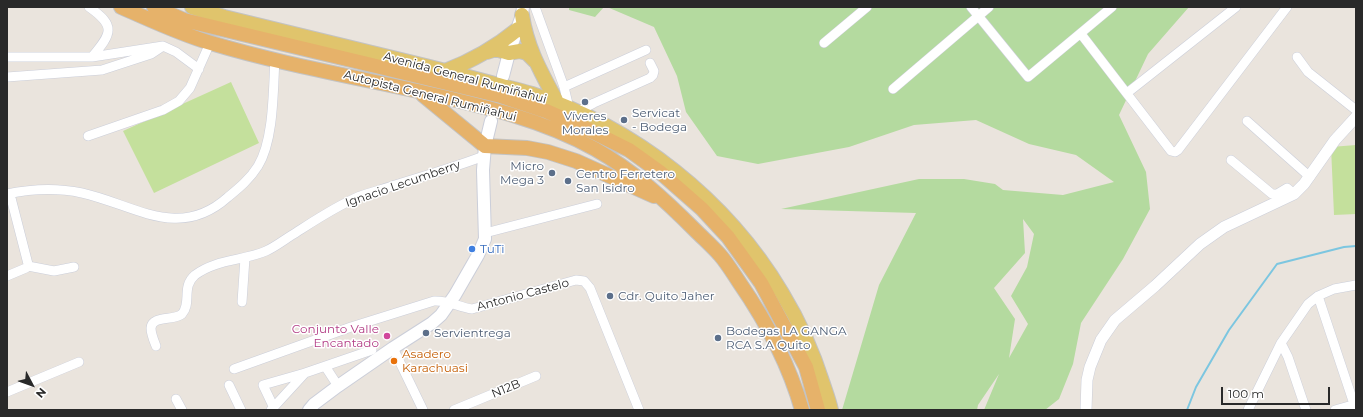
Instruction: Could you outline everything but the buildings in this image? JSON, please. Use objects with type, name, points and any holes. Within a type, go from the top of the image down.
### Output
[{"type":"highway","name":"Autopista General Rumiñahui","points":[[121,7],[167,27],[210,43],[275,60],[498,110],[559,132],[594,148],[642,180],[669,203],[721,256],[756,307],[778,347],[795,386],[802,410]]},
{"type":"highway","name":"Autopista General Rumiñahui","points":[[154,7],[184,20],[501,96],[546,112],[589,130],[629,150],[661,173],[702,209],[728,237],[761,283],[806,367],[818,410]]},
{"type":"highway","points":[[419,92],[485,151],[527,148],[548,152],[576,161],[669,203]]},
{"type":"main road","name":"Avenida General Rumiñahui","points":[[192,7],[224,17],[445,71],[531,94],[568,108],[624,136],[653,154],[689,183],[721,212],[770,273],[801,328],[819,369],[831,410]]},
{"type":"main road","points":[[503,76],[523,11]]},
{"type":"main road","points":[[523,11],[528,40],[537,64]]},
{"type":"main road","points":[[445,71],[466,63],[486,52],[518,29]]},
{"type":"main road","points":[[486,52],[499,50],[509,53],[515,51],[523,52],[533,57],[568,108]]},
{"type":"main road","points":[[313,408],[338,386],[432,323],[451,303],[483,245],[485,233],[483,170],[491,121]]},
{"type":"street","points":[[89,7],[104,19],[108,24],[109,30],[102,44],[92,57]]},
{"type":"street","points":[[535,7],[564,87],[568,108],[594,103],[650,78],[654,71],[650,63]]},
{"type":"street","points":[[824,43],[867,7]]},
{"type":"street","points":[[971,7],[1028,77],[1112,7]]},
{"type":"street","points":[[893,89],[989,7]]},
{"type":"street","points":[[1127,94],[1236,7]]},
{"type":"street","points":[[1081,34],[1171,151],[1177,152],[1287,7]]},
{"type":"street","points":[[88,136],[163,110],[179,101],[190,88],[210,43]]},
{"type":"street","points":[[7,77],[102,70],[151,54],[163,46]]},
{"type":"street","points":[[7,58],[92,57],[163,46],[176,52],[199,69]]},
{"type":"street","points":[[564,87],[646,50]]},
{"type":"street","points":[[1297,57],[1308,72],[1356,110]]},
{"type":"street","points":[[28,266],[8,194],[52,189],[83,193],[149,214],[176,218],[194,217],[209,211],[220,204],[244,183],[258,166],[264,154],[269,137],[275,60]]},
{"type":"street","points":[[1086,410],[1087,380],[1090,367],[1101,340],[1115,320],[1155,286],[1200,244],[1224,227],[1294,194],[1310,177],[1335,140],[1356,117]]},
{"type":"street","points":[[1247,121],[1310,177]]},
{"type":"street","name":"Ignacio Lecumberry","points":[[156,346],[151,329],[153,324],[157,320],[179,316],[183,313],[186,304],[186,291],[189,283],[194,276],[204,269],[267,251],[335,208],[361,196],[485,151]]},
{"type":"street","points":[[1231,160],[1272,194],[1277,194],[1287,188],[1294,194]]},
{"type":"street","points":[[485,233],[597,204]]},
{"type":"street","points":[[242,302],[245,258]]},
{"type":"street","points":[[7,276],[28,266],[54,271],[74,267]]},
{"type":"street","name":"Antonio Castelo","points":[[234,369],[350,326],[434,301],[443,300],[472,309],[576,280],[584,281],[590,288],[639,410]]},
{"type":"street","points":[[1251,408],[1281,344],[1308,304],[1318,296],[1334,289],[1356,285]]},
{"type":"street","points":[[1318,296],[1355,406],[1335,410]]},
{"type":"street","points":[[1281,344],[1288,357],[1306,410]]},
{"type":"street","points":[[393,348],[423,410]]},
{"type":"street","points":[[305,373],[272,409],[263,385],[305,373],[372,350]]},
{"type":"street","points":[[7,392],[79,362]]},
{"type":"street","points":[[326,366],[338,386]]},
{"type":"street","name":"N12B","points":[[454,410],[536,376]]},
{"type":"street","points":[[229,385],[241,410]]},
{"type":"street","points":[[176,399],[182,410]]},
{"type":"green space","points":[[569,7],[604,7],[595,17],[569,10]]},
{"type":"green space","points":[[607,7],[1189,7],[1148,54],[1119,115],[1146,172],[1150,209],[1123,259],[1081,323],[1073,364],[1059,399],[1045,410],[984,410],[999,374],[978,405],[977,410],[842,410],[879,285],[916,213],[781,209],[919,179],[964,179],[995,184],[1003,190],[1063,195],[1114,182],[1076,155],[1029,144],[976,120],[914,125],[849,147],[758,164],[717,156],[686,112],[677,76],[654,27]],"holes":[[[1023,219],[1034,234],[1027,267],[1011,296],[1028,324],[1009,358],[1015,319],[994,288],[1025,253]]]},
{"type":"green space","points":[[231,82],[259,143],[154,193],[123,131]]},
{"type":"green space","points":[[1356,145],[1356,214],[1334,215],[1331,147]]},
{"type":"waterway","points":[[1187,410],[1196,387],[1229,330],[1277,264],[1344,247],[1356,246]]},
{"type":"place","name":"Víveres Morales","points":[[585,102]]},
{"type":"place","name":"Servicat - Bodega","points":[[624,120]]},
{"type":"place","name":"Micro Mega 3","points":[[552,173]]},
{"type":"place","name":"Centro Ferretero San Isidro","points":[[568,181]]},
{"type":"place","name":"TuTi","points":[[472,249]]},
{"type":"place","name":"Cdr. Quito Jaher","points":[[610,296]]},
{"type":"place","name":"Servientrega","points":[[426,333]]},
{"type":"place","name":"Conjunto Valle Encantado","points":[[387,336]]},
{"type":"place","name":"Bodegas LA GANGA RCA S.A Quito","points":[[718,338]]},
{"type":"place","name":"Asadero Karachuasi","points":[[394,361]]}]
